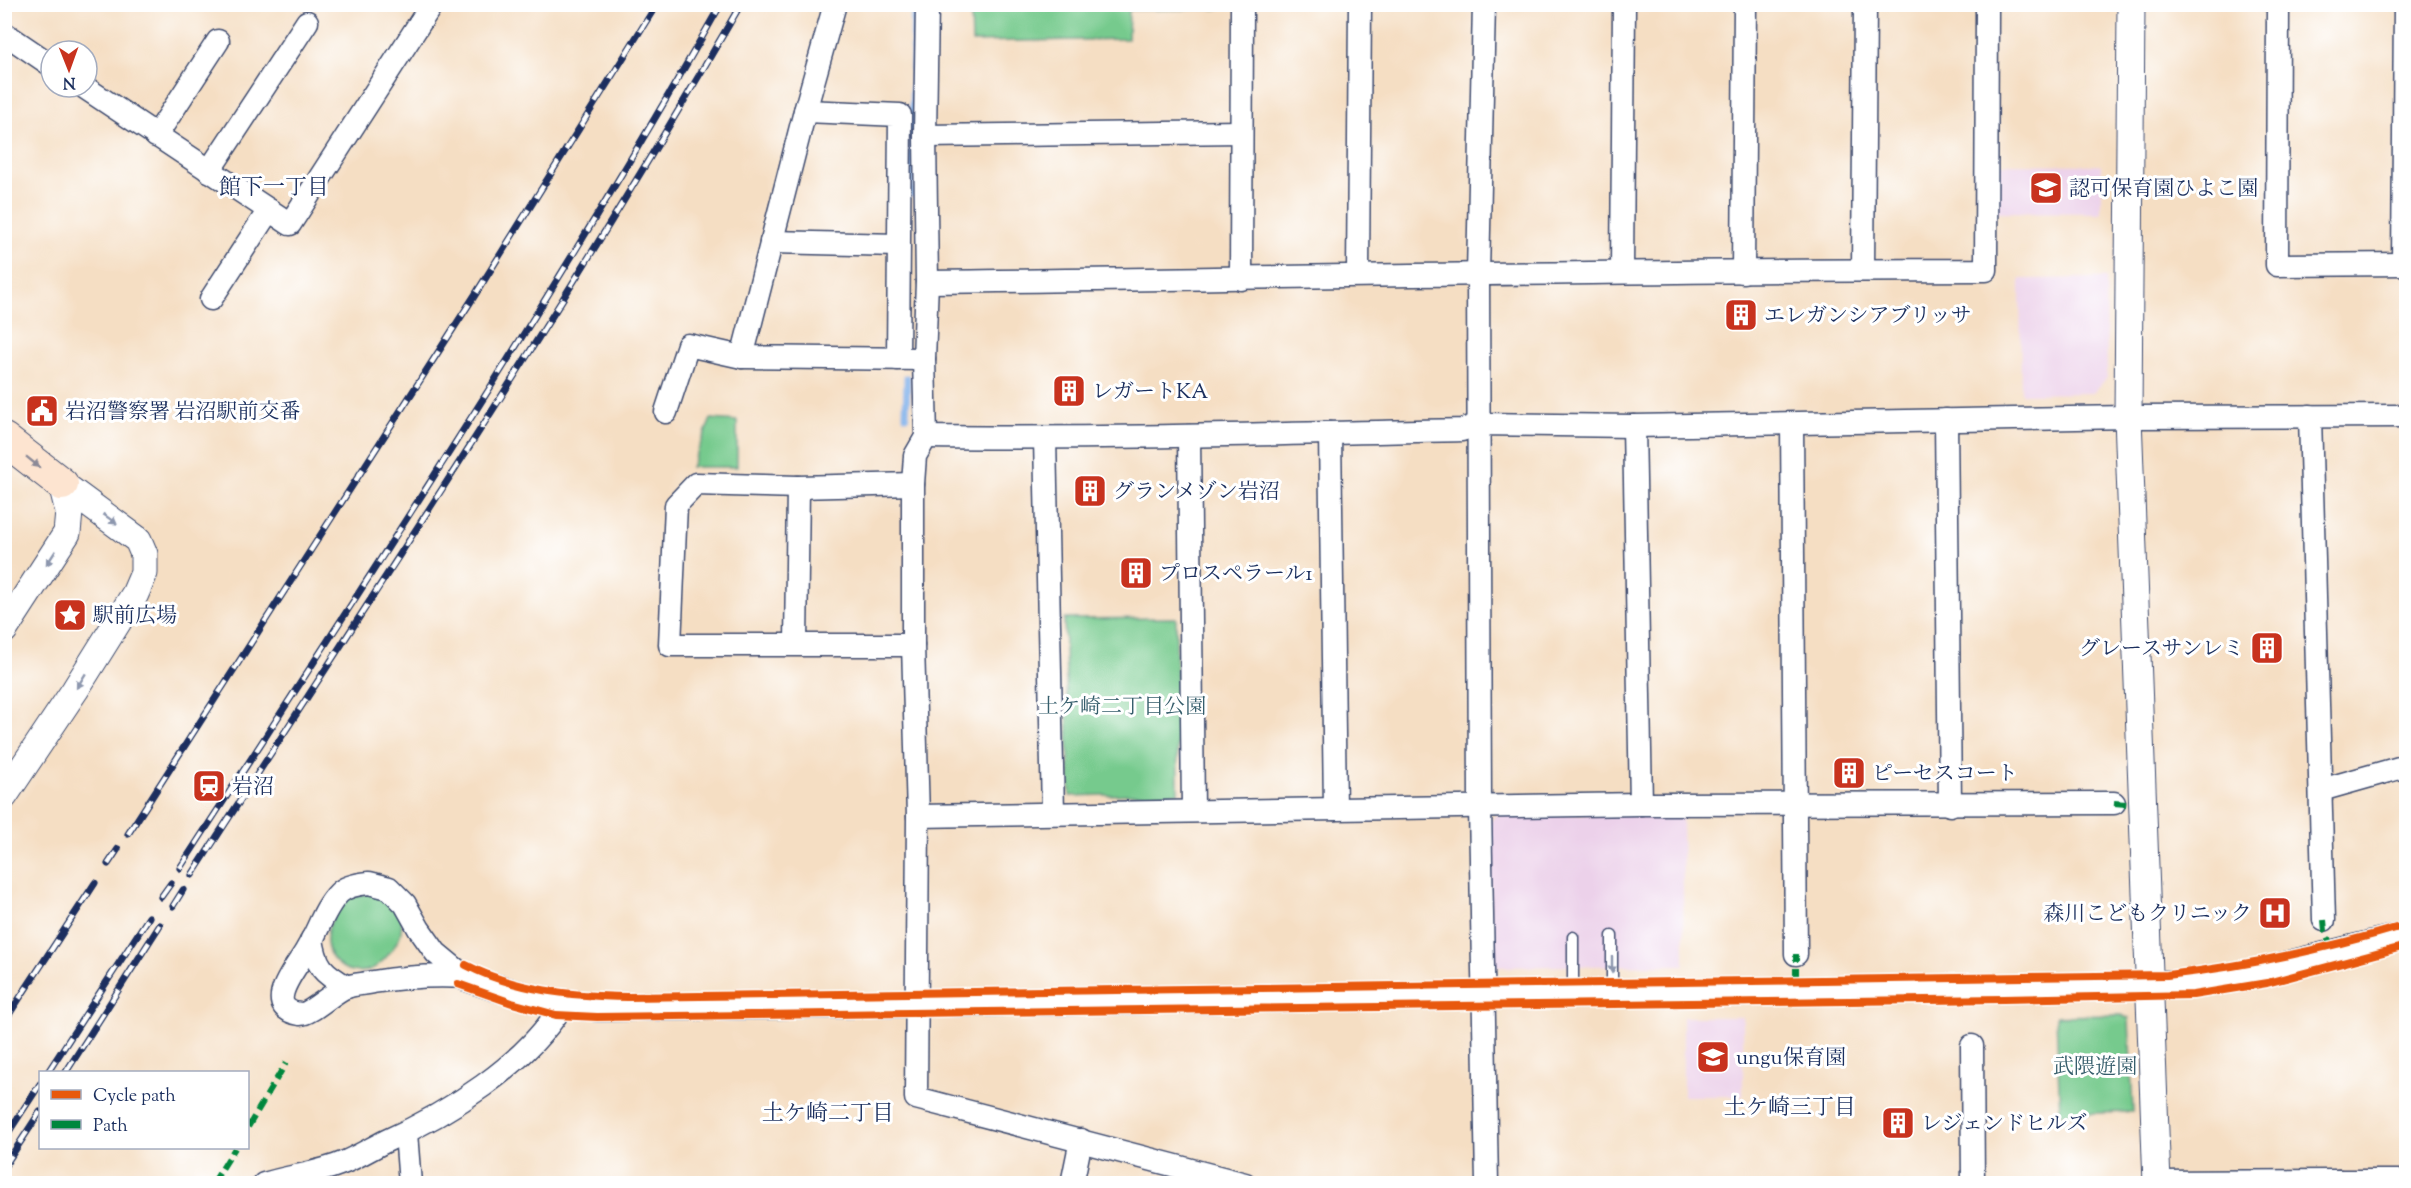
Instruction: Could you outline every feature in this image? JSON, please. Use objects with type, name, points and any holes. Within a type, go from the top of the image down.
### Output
[{"type":"main road","points":[[4,439],[62,484]]},
{"type":"street","points":[[99,97],[290,224],[432,4]]},
{"type":"street","points":[[742,357],[835,4]]},
{"type":"street","points":[[927,4],[925,136],[927,282],[924,359],[926,437],[915,456],[913,484],[913,645],[918,816],[916,1098],[1245,1184]]},
{"type":"street","points":[[1241,279],[1242,4]]},
{"type":"street","points":[[1358,274],[1359,4]]},
{"type":"street","points":[[1484,4],[1478,274],[1480,807],[1487,1184]]},
{"type":"street","points":[[1622,272],[1624,4]]},
{"type":"street","points":[[1743,272],[1744,4]]},
{"type":"street","points":[[1863,270],[1865,4]]},
{"type":"street","points":[[927,282],[1241,279],[1358,274],[1986,270],[1988,4]]},
{"type":"street","points":[[2131,4],[2128,417],[2156,1183],[2406,1180]]},
{"type":"street","points":[[2278,4],[2277,265],[2405,264],[2405,4]]},
{"type":"street","points":[[209,171],[307,22]]},
{"type":"street","points":[[4,33],[39,57]]},
{"type":"street","points":[[156,136],[218,41]]},
{"type":"street","points":[[805,111],[900,115],[898,359]]},
{"type":"street","points":[[925,136],[1241,132]]},
{"type":"street","points":[[211,299],[269,210]]},
{"type":"street","points":[[771,242],[898,245]]},
{"type":"street","points":[[666,412],[688,345],[742,357],[924,359]]},
{"type":"street","points":[[2310,416],[2324,920]]},
{"type":"street","points":[[926,437],[1046,438],[1462,430],[1479,424],[1634,426],[2128,417],[2406,416]]},
{"type":"street","points":[[1946,420],[1950,805]]},
{"type":"street","points":[[1792,424],[1796,954]]},
{"type":"street","points":[[1634,426],[1641,804]]},
{"type":"street","points":[[1330,433],[1335,810]]},
{"type":"street","points":[[1189,436],[1193,810]]},
{"type":"street","points":[[1046,438],[1053,813]]},
{"type":"street","points":[[4,630],[67,532],[69,512],[62,484]]},
{"type":"street","points":[[4,796],[87,671],[135,594],[144,573],[144,554],[138,540],[62,484]]},
{"type":"street","points":[[913,484],[798,487],[696,484],[676,505],[670,645],[913,645]]},
{"type":"street","points":[[796,644],[798,487]]},
{"type":"street","points":[[2321,790],[2406,766]]},
{"type":"street","points":[[918,816],[1641,804],[2114,803]]},
{"type":"street","points":[[465,977],[425,975],[347,987],[322,1001],[312,1012],[301,1014],[287,1008],[282,999],[284,984],[339,892],[356,884],[369,883],[389,888],[405,904],[436,953],[465,977],[498,990],[562,1006],[598,1008],[1484,997],[2150,985],[2192,983],[2238,977],[2406,934]]},
{"type":"street","points":[[312,939],[315,960],[330,978],[347,987]]},
{"type":"street","points":[[264,1184],[343,1163],[406,1133],[511,1064],[549,1024],[562,1006]]},
{"type":"street","points":[[1972,1046],[1973,1184]]},
{"type":"street","points":[[406,1133],[410,1184]]},
{"type":"street","points":[[1072,1184],[1081,1140]]},
{"type":"lane","points":[[1612,936],[1612,995]]},
{"type":"lane","points":[[1573,937],[1573,995]]},
{"type":"shaded area","name":"認可保育園ひよこ園","points":[[1991,164],[2101,165],[2101,213],[1991,212]]},
{"type":"shaded area","points":[[2106,278],[2107,378],[2093,393],[2021,394],[2020,279]]},
{"type":"shaded area","points":[[1682,814],[1684,965],[1491,967],[1490,822],[1496,815]]},
{"type":"shaded area","name":"ungu保育園","points":[[1683,1017],[1743,1017],[1743,1096],[1683,1096]]},
{"type":"green space","points":[[1220,4],[1220,9],[1129,10],[1128,39],[972,42],[971,10],[953,11],[953,5]]},
{"type":"green space","points":[[711,419],[737,421],[737,467],[691,467]]},
{"type":"green space","name":"土ケ崎二丁目公園","points":[[1176,618],[1178,793],[1070,796],[1064,619]]},
{"type":"green space","points":[[377,891],[402,913],[400,936],[390,952],[376,967],[357,972],[350,970],[332,958],[327,944],[329,926],[345,899]]},
{"type":"green space","name":"武隈遊園","points":[[2121,1015],[2129,1019],[2133,1112],[2060,1114],[2056,1016]]},
{"type":"waterway","points":[[911,194],[914,4]]},
{"type":"waterway","points":[[906,416],[907,378]]},
{"type":"railway","points":[[128,834],[475,295],[657,4]]},
{"type":"railway","points":[[180,868],[525,332],[592,224],[721,4]]},
{"type":"railway","points":[[192,875],[541,334],[676,115],[741,4]]},
{"type":"railway","points":[[108,864],[118,849]]},
{"type":"railway","points":[[4,1022],[95,883]]},
{"type":"railway","points":[[161,897],[171,883]]},
{"type":"railway","points":[[173,906],[183,890]]},
{"type":"railway","points":[[49,1071],[149,917]]},
{"type":"railway","points":[[67,1071],[160,925]]},
{"type":"railway","points":[[4,1139],[39,1086]]},
{"type":"railway","points":[[4,1167],[39,1114]]},
{"type":"marked path","points":[[2114,803],[2127,804]]},
{"type":"marked path","points":[[2324,920],[2325,931],[2331,946]]},
{"type":"marked path","points":[[1796,954],[1796,980]]},
{"type":"marked path","points":[[249,1125],[286,1063]]},
{"type":"marked path","points":[[216,1184],[215,1180],[234,1149]]},
{"type":"cycle path","points":[[466,965],[485,974],[524,986],[565,993],[628,997],[2167,975],[2288,956],[2406,925]]},
{"type":"cycle path","points":[[458,984],[512,1003],[556,1015],[597,1017],[2003,999],[2193,995],[2267,983],[2406,946]]},
{"type":"place","name":"認可保育園ひよこ園","points":[[2046,188]]},
{"type":"place","name":"エレガンシアブリッサ","points":[[1741,315]]},
{"type":"place","name":"レガートKA","points":[[1069,391]]},
{"type":"place","name":"岩沼警察署 岩沼駅前交番","points":[[42,411]]},
{"type":"place","name":"グランメゾン岩沼","points":[[1090,491]]},
{"type":"place","name":"プロスペラール1","points":[[1136,573]]},
{"type":"place","name":"駅前広場","points":[[70,615]]},
{"type":"place","name":"グレースサンレミ","points":[[2267,648]]},
{"type":"place","name":"ピーセスコート","points":[[1849,773]]},
{"type":"place","name":"岩沼","points":[[209,786]]},
{"type":"place","name":"森川こどもクリニック","points":[[2275,913]]},
{"type":"place","name":"ungu保育園","points":[[1713,1057]]},
{"type":"place","name":"レジェンドヒルズ","points":[[1898,1123]]},
{"type":"district","name":"館下一丁目","points":[[274,186]]},
{"type":"district","name":"土ケ崎三丁目","points":[[1790,1106]]},
{"type":"district","name":"土ケ崎二丁目","points":[[828,1112]]}]
